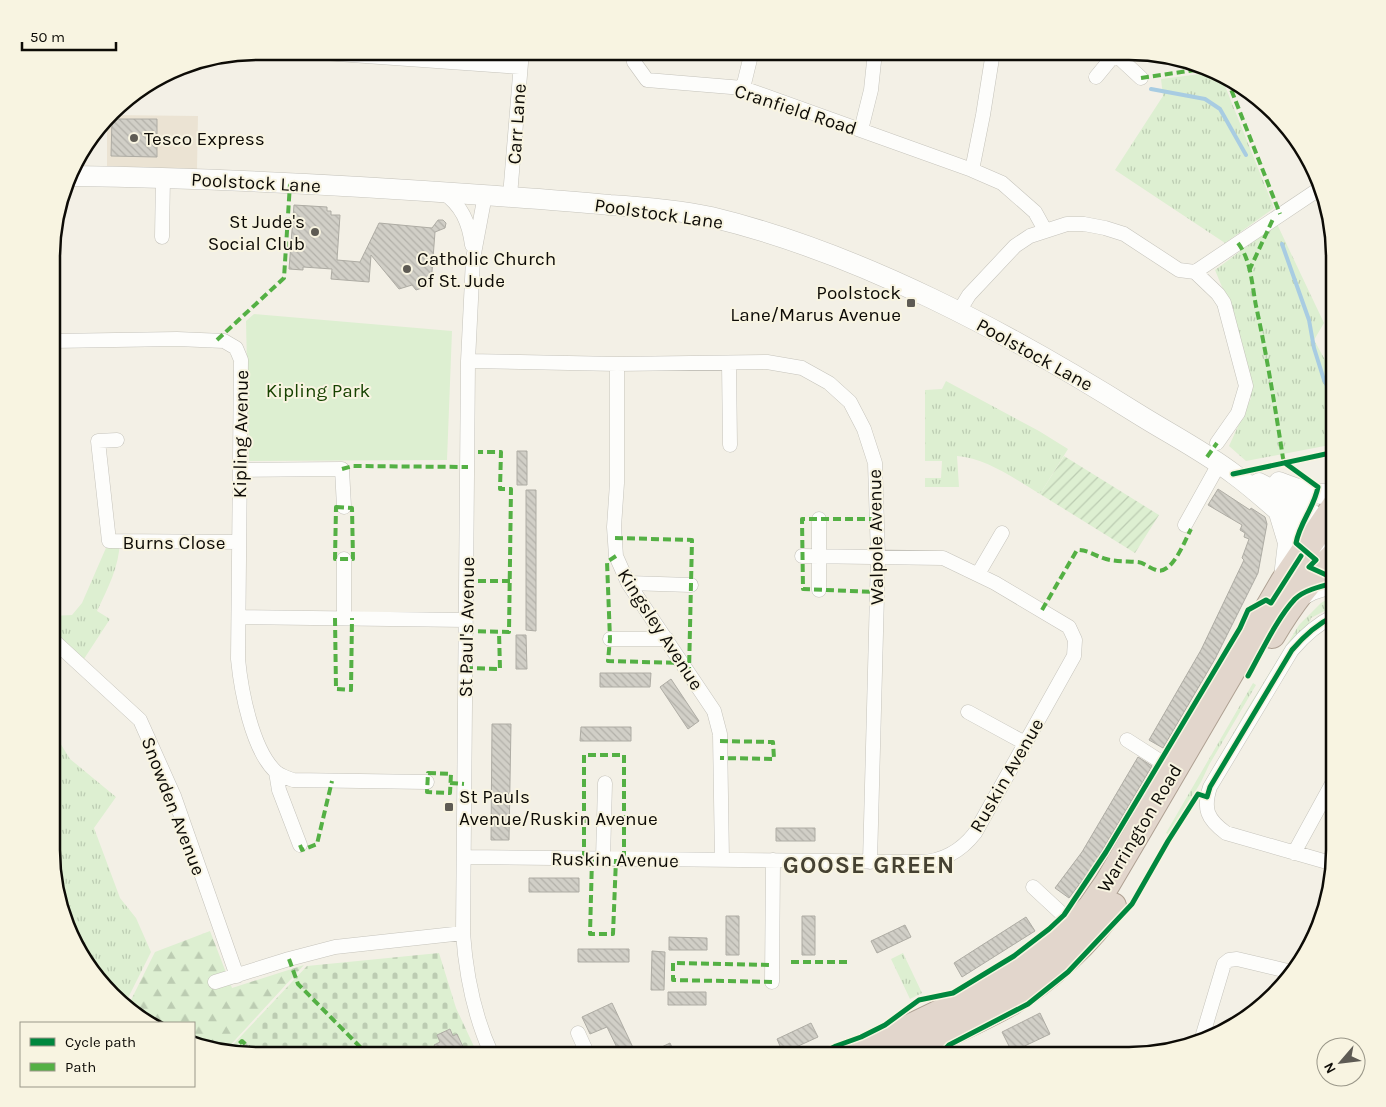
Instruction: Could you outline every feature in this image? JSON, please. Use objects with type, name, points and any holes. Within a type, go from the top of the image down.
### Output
[{"type":"highway","name":"Warrington Road","points":[[912,1047],[985,991],[1020,970],[1052,947],[1091,907],[1107,884],[1174,770],[1290,590],[1326,548]]},
{"type":"highway","name":"Warrington Road","points":[[912,1047],[985,1016],[1013,1001],[1034,986],[1089,936],[1125,889],[1208,748],[1280,621],[1290,590]]},
{"type":"main road","name":"Poolstock Lane","points":[[77,176],[164,177],[510,196],[657,208],[707,216],[763,231],[845,261],[905,286],[1018,343],[1078,376],[1226,469],[1277,509],[1326,540]]},
{"type":"main road","name":"Poolstock Lane","points":[[1226,469],[1266,486],[1293,501],[1326,538]]},
{"type":"main road","points":[[1226,469],[1271,479],[1299,490],[1326,494]]},
{"type":"main road","points":[[1277,509],[1282,519],[1288,543],[1290,590],[1312,590],[1326,553]]},
{"type":"street","points":[[444,60],[520,68]]},
{"type":"street","name":"Carr Lane","points":[[510,196],[521,60]]},
{"type":"street","name":"Cranfield Road","points":[[634,60],[647,80],[743,88],[972,170],[1002,183],[1035,212],[1045,230]]},
{"type":"street","points":[[743,88],[750,60]]},
{"type":"street","points":[[861,130],[871,90],[874,60]]},
{"type":"street","points":[[972,170],[983,115],[991,60]]},
{"type":"street","points":[[1096,77],[1109,60]]},
{"type":"street","points":[[1122,60],[1141,78]]},
{"type":"street","points":[[162,236],[164,177]]},
{"type":"street","points":[[441,192],[455,202],[462,210],[470,230],[474,259]]},
{"type":"street","points":[[1195,272],[1315,192]]},
{"type":"street","name":"St Paul's Avenue","points":[[484,195],[474,259],[468,362],[463,933],[464,958],[469,990],[478,1022],[488,1047]]},
{"type":"street","points":[[958,313],[969,295],[1014,246],[1030,236],[1067,224],[1084,224],[1124,234],[1180,270],[1195,272],[1224,302],[1246,386],[1238,413],[1217,443]]},
{"type":"street","name":"Kipling Avenue","points":[[60,341],[177,339],[224,341],[231,344],[239,354],[241,360],[238,659],[244,700],[262,754],[276,772]]},
{"type":"street","name":"Walpole Avenue","points":[[468,362],[617,364],[766,362],[802,368],[830,384],[850,402],[864,429],[875,462],[878,556],[870,862]]},
{"type":"street","points":[[730,363],[730,445]]},
{"type":"street","name":"Kingsley Avenue","points":[[617,364],[617,483],[614,527],[616,556],[628,582],[714,711],[720,734],[722,860]]},
{"type":"street","name":"Burns Close","points":[[117,440],[98,442],[109,541],[239,542]]},
{"type":"street","points":[[240,470],[342,469],[344,507]]},
{"type":"street","points":[[1185,525],[1226,469]]},
{"type":"street","points":[[818,590],[819,519]]},
{"type":"street","points":[[978,574],[1002,533]]},
{"type":"street","name":"Ruskin Avenue","points":[[464,858],[929,862],[947,856],[964,846],[975,833],[1074,656],[1075,640],[1069,627],[978,574],[938,557],[802,556]]},
{"type":"street","points":[[344,559],[344,618]]},
{"type":"street","points":[[628,582],[691,585]]},
{"type":"street","points":[[238,617],[466,620]]},
{"type":"street","points":[[1326,621],[1314,628],[1292,650],[1210,787],[1207,797],[1207,812],[1212,821],[1226,832],[1326,862]]},
{"type":"street","points":[[610,639],[666,639]]},
{"type":"street","name":"Snowden Avenue","points":[[60,646],[140,720],[174,796],[237,976]]},
{"type":"street","points":[[968,712],[1025,743]]},
{"type":"street","points":[[1127,740],[1174,770]]},
{"type":"street","points":[[276,772],[293,780],[428,782]]},
{"type":"street","points":[[276,772],[279,790],[300,846]]},
{"type":"street","points":[[603,859],[605,783]]},
{"type":"street","points":[[1294,853],[1326,795]]},
{"type":"street","points":[[772,982],[773,860]]},
{"type":"street","points":[[1033,887],[1074,925]]},
{"type":"street","points":[[215,982],[335,947],[463,933]]},
{"type":"street","points":[[1204,1032],[1224,964],[1229,960],[1237,959],[1285,970]]},
{"type":"street","points":[[578,1033],[584,1047]]},
{"type":"shaded area","points":[[121,115],[198,116],[197,169],[107,169],[107,130]]},
{"type":"green space","points":[[1201,74],[1224,85],[1274,208],[1225,243],[1115,170],[1163,96],[1161,79]]},
{"type":"green space","points":[[1277,224],[1324,323],[1314,340],[1326,362],[1326,446],[1246,461],[1229,446],[1251,398],[1247,363],[1229,304],[1215,270]]},
{"type":"green space","name":"Kipling Park","points":[[254,314],[452,331],[447,460],[249,461],[246,321]]},
{"type":"green space","points":[[946,381],[1039,431],[1068,449],[1040,494],[989,465],[957,456],[959,487],[925,487],[925,478],[941,478],[942,461],[925,461],[925,390],[942,389]]},
{"type":"green space","points":[[1064,456],[1159,515],[1135,553],[1040,494]]},
{"type":"green space","points":[[109,541],[120,541],[118,560],[97,611],[110,619],[80,665],[60,646],[60,616],[72,615],[82,603]]},
{"type":"green space","points":[[1326,600],[1326,610],[1311,618],[1204,789],[1202,788],[1244,714],[1299,625]]},
{"type":"green space","points":[[1253,683],[1256,685],[1169,835],[1166,833]]},
{"type":"green space","points":[[60,743],[70,759],[116,797],[94,828],[120,898],[136,918],[151,952],[128,999],[101,970],[80,937],[70,913],[60,863]]},
{"type":"green space","points":[[210,931],[232,988],[304,965],[231,1045],[195,1037],[195,1022],[161,1022],[131,1001],[155,952]]},
{"type":"green space","points":[[439,953],[456,1008],[474,1047],[244,1047],[233,1045],[307,966]]},
{"type":"green space","points":[[903,953],[922,993],[910,999],[891,959]]},
{"type":"building","name":"Tesco Express","points":[[117,119],[157,119],[157,157],[111,156],[112,124]]},
{"type":"building","points":[[294,205],[327,207],[327,211],[331,211],[331,215],[340,215],[337,260],[360,262],[379,223],[432,228],[438,220],[443,220],[446,223],[445,228],[435,232],[431,285],[416,290],[412,285],[399,289],[371,255],[369,282],[331,279],[332,269],[303,267],[303,270],[289,269]]},
{"type":"building","points":[[517,451],[527,451],[527,485],[517,485]]},
{"type":"building","points":[[1218,489],[1250,510],[1251,508],[1265,517],[1267,524],[1258,573],[1215,659],[1163,748],[1149,740],[1201,650],[1244,560],[1242,558],[1249,539],[1244,537],[1245,533],[1240,530],[1242,525],[1208,505]]},
{"type":"building","points":[[526,490],[536,490],[536,631],[526,630]]},
{"type":"building","points":[[516,635],[526,635],[527,669],[516,669]]},
{"type":"building","points":[[600,673],[651,673],[650,687],[600,687]]},
{"type":"building","points":[[671,679],[699,721],[688,729],[660,687]]},
{"type":"building","points":[[492,724],[511,724],[509,840],[491,840]]},
{"type":"building","points":[[581,727],[631,727],[631,741],[580,741]]},
{"type":"building","points":[[1138,757],[1152,766],[1093,866],[1069,898],[1055,888],[1082,852]]},
{"type":"building","points":[[776,828],[815,828],[815,841],[776,841]]},
{"type":"building","points":[[529,878],[579,878],[579,892],[529,892]]},
{"type":"building","points":[[726,916],[739,916],[739,955],[726,955]]},
{"type":"building","points":[[802,916],[815,916],[815,955],[802,955]]},
{"type":"building","points":[[1026,917],[1035,931],[962,977],[954,963]]},
{"type":"building","points":[[905,925],[911,937],[877,953],[871,941]]},
{"type":"building","points":[[669,937],[707,938],[707,950],[669,950]]},
{"type":"building","points":[[578,949],[629,949],[629,962],[578,962]]},
{"type":"building","points":[[652,951],[665,952],[664,990],[651,990]]},
{"type":"building","points":[[668,992],[706,992],[706,1005],[668,1005]]},
{"type":"building","points":[[612,1003],[633,1047],[617,1047],[607,1027],[590,1034],[582,1017]]},
{"type":"building","points":[[1040,1013],[1050,1034],[1023,1047],[1010,1047],[1002,1032]]},
{"type":"building","points":[[811,1023],[818,1037],[796,1047],[780,1047],[777,1039]]},
{"type":"building","points":[[450,1029],[453,1036],[457,1034],[463,1047],[435,1047],[434,1045],[440,1042],[437,1035]]},
{"type":"building","points":[[670,1043],[672,1047],[662,1047]]},
{"type":"waterway","points":[[1151,89],[1205,99],[1220,109],[1246,155]]},
{"type":"waterway","points":[[1282,244],[1309,320],[1314,348],[1326,384]]},
{"type":"marked path","points":[[1141,78],[1193,70]]},
{"type":"marked path","points":[[1231,88],[1280,214]]},
{"type":"marked path","points":[[217,340],[284,278],[290,184]]},
{"type":"marked path","points":[[1249,271],[1273,219]]},
{"type":"marked path","points":[[1238,243],[1246,257],[1250,273],[1285,463]]},
{"type":"marked path","points":[[1207,457],[1217,443]]},
{"type":"marked path","points":[[466,631],[509,632],[511,489],[500,489],[501,452],[478,452]]},
{"type":"marked path","points":[[342,469],[353,466],[468,467]]},
{"type":"marked path","points":[[336,507],[352,508],[353,559],[335,559],[336,507]]},
{"type":"marked path","points":[[877,519],[802,519],[803,589],[877,592]]},
{"type":"marked path","points":[[1042,610],[1077,550],[1110,560],[1140,563],[1156,570],[1162,570],[1173,563],[1191,529]]},
{"type":"marked path","points":[[615,538],[692,540],[689,672]]},
{"type":"marked path","points":[[616,556],[607,562],[610,639],[608,661],[682,663]]},
{"type":"marked path","points":[[466,581],[510,581]]},
{"type":"marked path","points":[[335,618],[336,689],[351,690],[352,618]]},
{"type":"marked path","points":[[465,668],[500,669],[499,632]]},
{"type":"marked path","points":[[720,741],[773,742],[774,759],[720,758]]},
{"type":"marked path","points":[[584,859],[584,755],[624,755],[624,859]]},
{"type":"marked path","points":[[428,773],[451,774],[450,793],[427,792],[428,773]]},
{"type":"marked path","points":[[300,845],[302,850],[317,844],[332,781]]},
{"type":"marked path","points":[[450,783],[464,784]]},
{"type":"marked path","points":[[592,859],[590,934],[613,934],[616,859]]},
{"type":"marked path","points":[[289,959],[298,984],[360,1047]]},
{"type":"marked path","points":[[791,962],[847,962]]},
{"type":"marked path","points":[[772,965],[673,963],[673,980],[772,982]]},
{"type":"marked path","points":[[237,1046],[242,1041],[248,1047]]},
{"type":"cycle path","points":[[1233,474],[1326,454]]},
{"type":"cycle path","points":[[1285,463],[1318,487],[1296,543],[1316,560],[1309,567],[1326,575]]},
{"type":"cycle path","points":[[834,1047],[885,1025],[919,1000],[953,993],[1014,956],[1064,915],[1106,852],[1240,628],[1248,610],[1266,600],[1271,603],[1301,556]]},
{"type":"cycle path","points":[[1248,676],[1288,607],[1299,596],[1326,585]]},
{"type":"cycle path","points":[[947,1047],[1028,1004],[1068,972],[1132,904],[1168,841],[1198,794],[1207,797],[1210,787],[1292,650],[1311,631],[1326,621]]},
{"type":"place","name":"Tesco Express","points":[[134,138]]},
{"type":"place","name":"St Jude's Social Club","points":[[315,232]]},
{"type":"place","name":"Catholic Church of St. Jude","points":[[407,269]]},
{"type":"place","name":"Poolstock Lane/Marus Avenue","points":[[911,303]]},
{"type":"place","name":"St Pauls Avenue/Ruskin Avenue","points":[[449,807]]},
{"type":"district","name":"GOOSE GREEN","points":[[869,865]]}]
